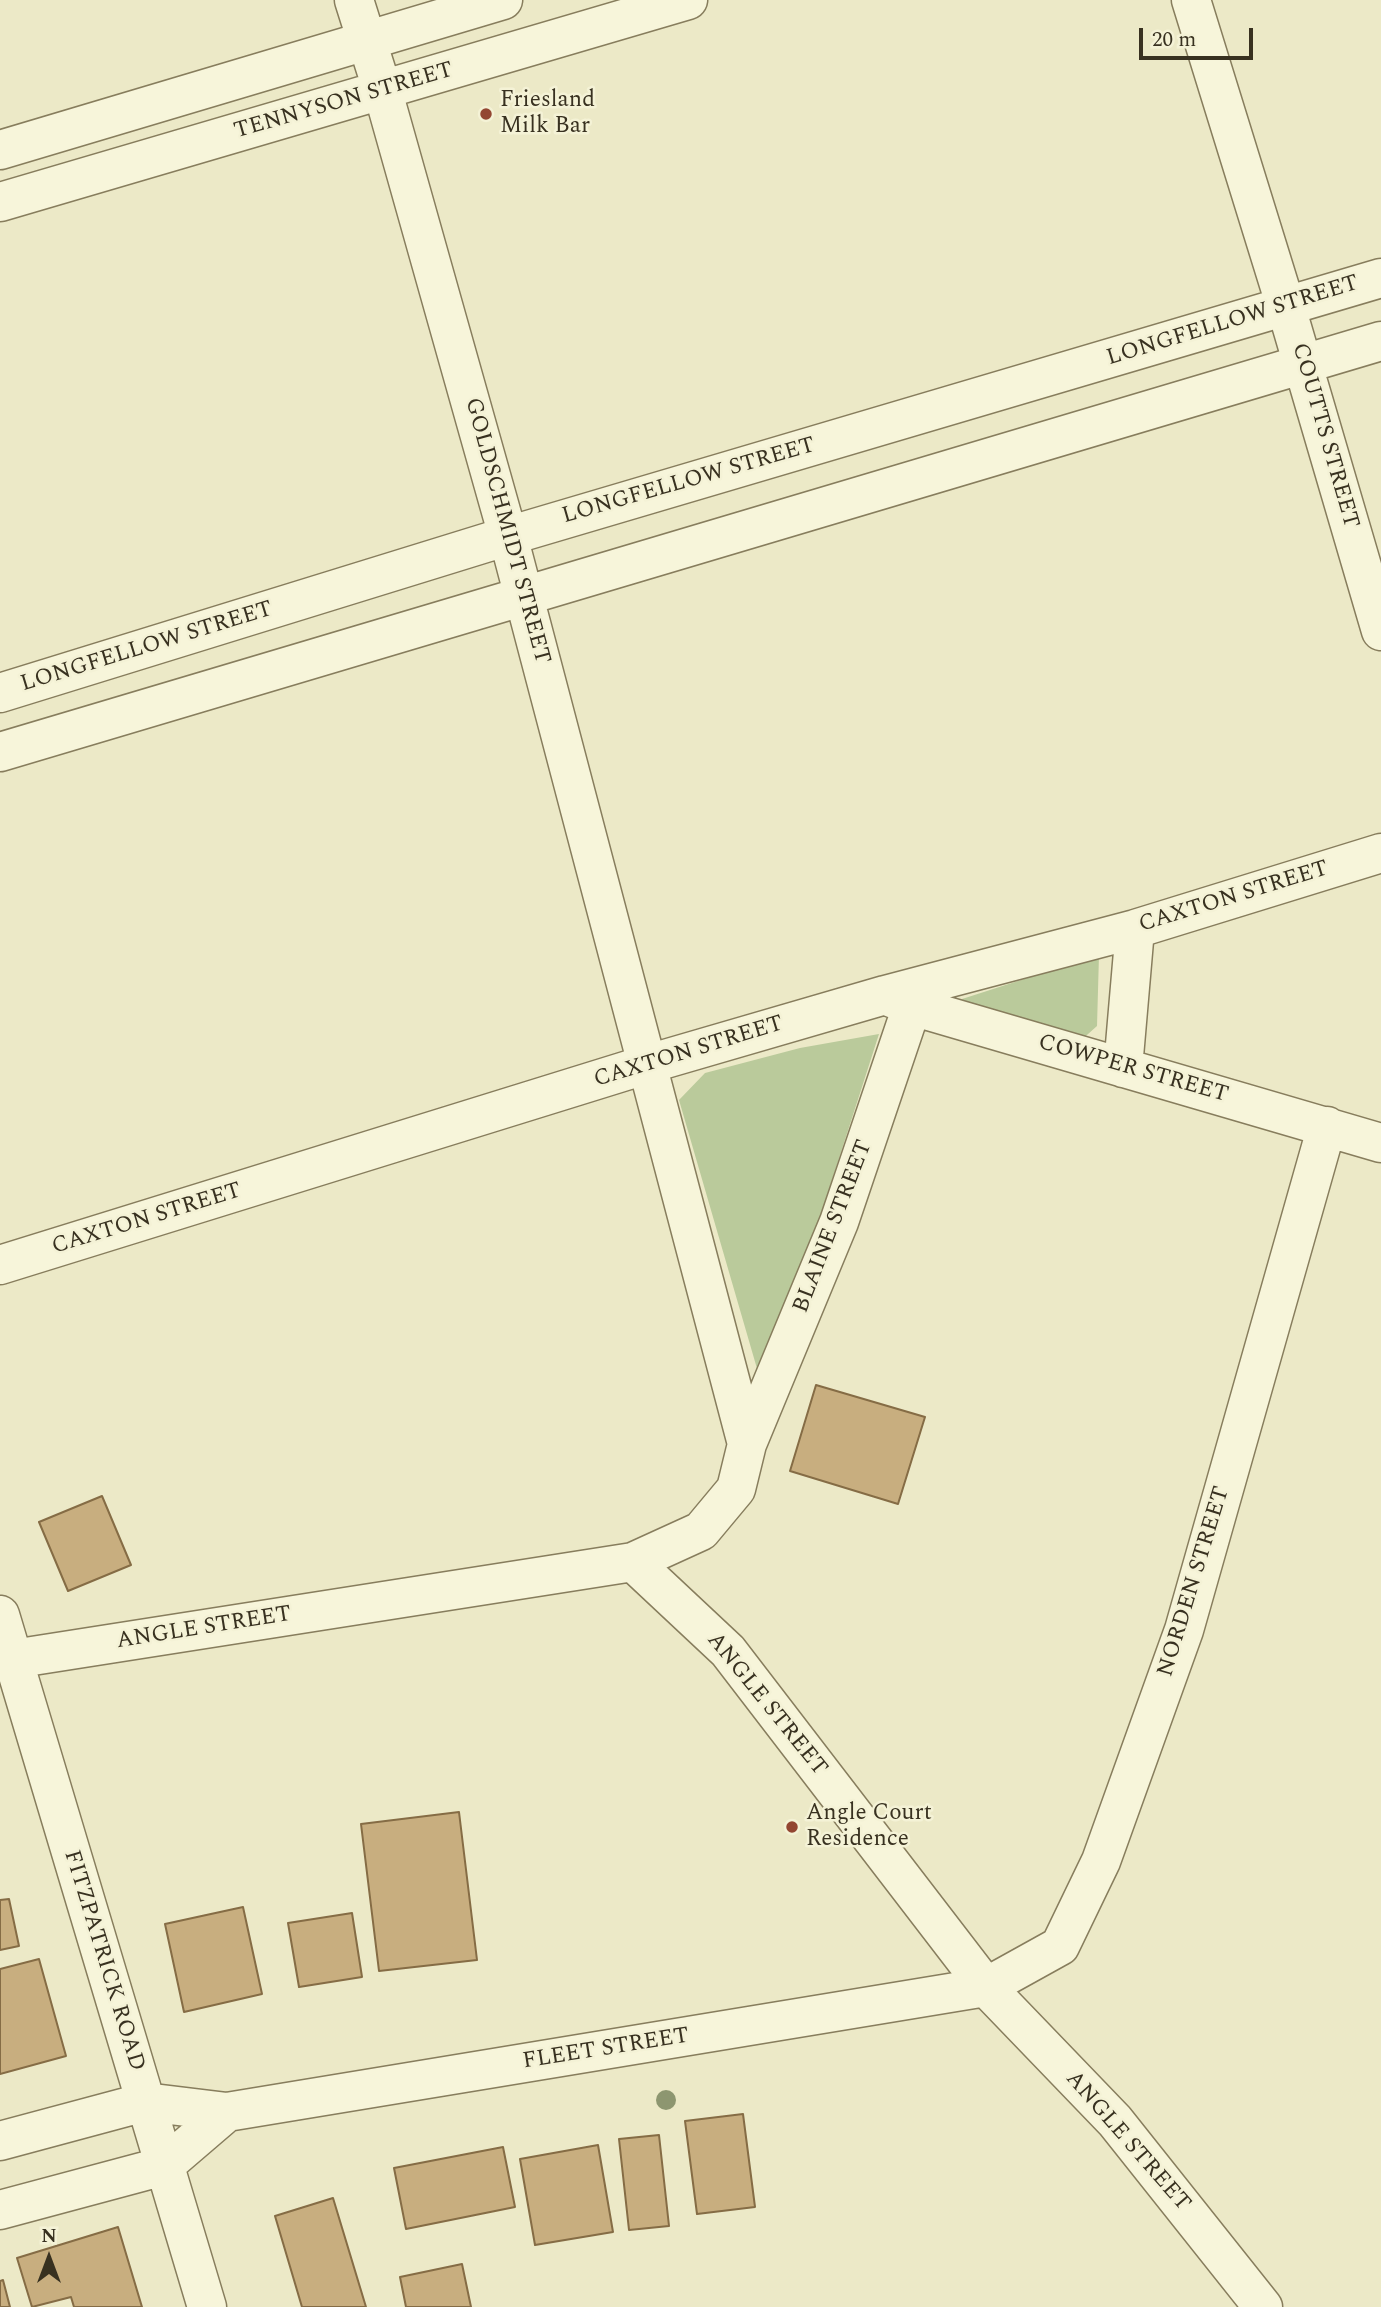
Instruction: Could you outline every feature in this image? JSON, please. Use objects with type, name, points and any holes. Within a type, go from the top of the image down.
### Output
[{"type":"street","name":"GOLDSCHMIDT STREET","points":[[354,0],[383,92],[508,536],[648,1064]]},
{"type":"street","points":[[0,150],[503,0]]},
{"type":"street","name":"TENNYSON STREET","points":[[0,202],[383,92],[688,0]]},
{"type":"street","name":"COUTTS STREET","points":[[1191,0],[1286,307],[1381,631]]},
{"type":"street","name":"LONGFELLOW STREET","points":[[0,693],[508,536],[1381,278]]},
{"type":"street","points":[[0,752],[525,598],[1381,341]]},
{"type":"street","name":"CAXTON STREET","points":[[0,1265],[648,1064],[899,1001],[1381,853]]},
{"type":"street","points":[[1123,1068],[1135,929]]},
{"type":"street","name":"BLAINE STREET","points":[[633,1562],[701,1531],[736,1489],[747,1444],[839,1222],[899,1001]]},
{"type":"street","name":"COWPER STREET","points":[[899,1001],[1381,1143]]},
{"type":"street","name":"BLAINE STREET","points":[[648,1064],[747,1444]]},
{"type":"street","name":"NORDEN STREET","points":[[986,1987],[1060,1946],[1101,1861],[1184,1630],[1327,1126]]},
{"type":"street","name":"ANGLE STREET","points":[[13,1659],[633,1562],[728,1651],[986,1987],[1115,2121],[1263,2307]]},
{"type":"street","name":"FITZPATRICK ROAD","points":[[0,1615],[163,2166],[208,2307]]},
{"type":"street","name":"FLEET STREET","points":[[0,2141],[145,2102],[227,2112],[986,1987]]},
{"type":"street","points":[[0,2210],[163,2166],[227,2112]]},
{"type":"green space","points":[[1099,955],[1097,1026],[1078,1043],[968,1010],[962,999]]},
{"type":"green space","points":[[879,1034],[768,1379],[758,1372],[679,1100],[705,1073],[800,1048]]},
{"type":"building","points":[[816,1385],[925,1417],[898,1504],[790,1471]]},
{"type":"building","points":[[102,1496],[131,1565],[68,1591],[39,1522]]},
{"type":"building","points":[[459,1812],[477,1960],[379,1971],[361,1824]]},
{"type":"building","points":[[9,1899],[19,1946],[0,1950],[0,1900]]},
{"type":"building","points":[[243,1907],[262,1994],[184,2012],[165,1924]]},
{"type":"building","points":[[352,1913],[362,1977],[299,1987],[288,1923]]},
{"type":"building","points":[[39,1959],[66,2056],[0,2074],[0,1969]]},
{"type":"building","points":[[743,2114],[755,2207],[697,2214],[685,2121]]},
{"type":"building","points":[[659,2135],[669,2226],[629,2230],[619,2139]]},
{"type":"building","points":[[598,2145],[613,2232],[535,2245],[520,2159]]},
{"type":"building","points":[[503,2147],[515,2207],[406,2229],[394,2168]]},
{"type":"building","points":[[333,2198],[366,2307],[302,2307],[275,2216]]},
{"type":"building","points":[[118,2227],[142,2307],[74,2307],[71,2297],[32,2307],[17,2258]]},
{"type":"building","points":[[462,2264],[471,2307],[406,2307],[400,2277]]},
{"type":"building","points":[[3,2280],[10,2307],[0,2307],[0,2281]]},
{"type":"place","name":"Friesland Milk Bar","points":[[486,114]]},
{"type":"place","name":"Angle Court Residence","points":[[792,1827]]}]
